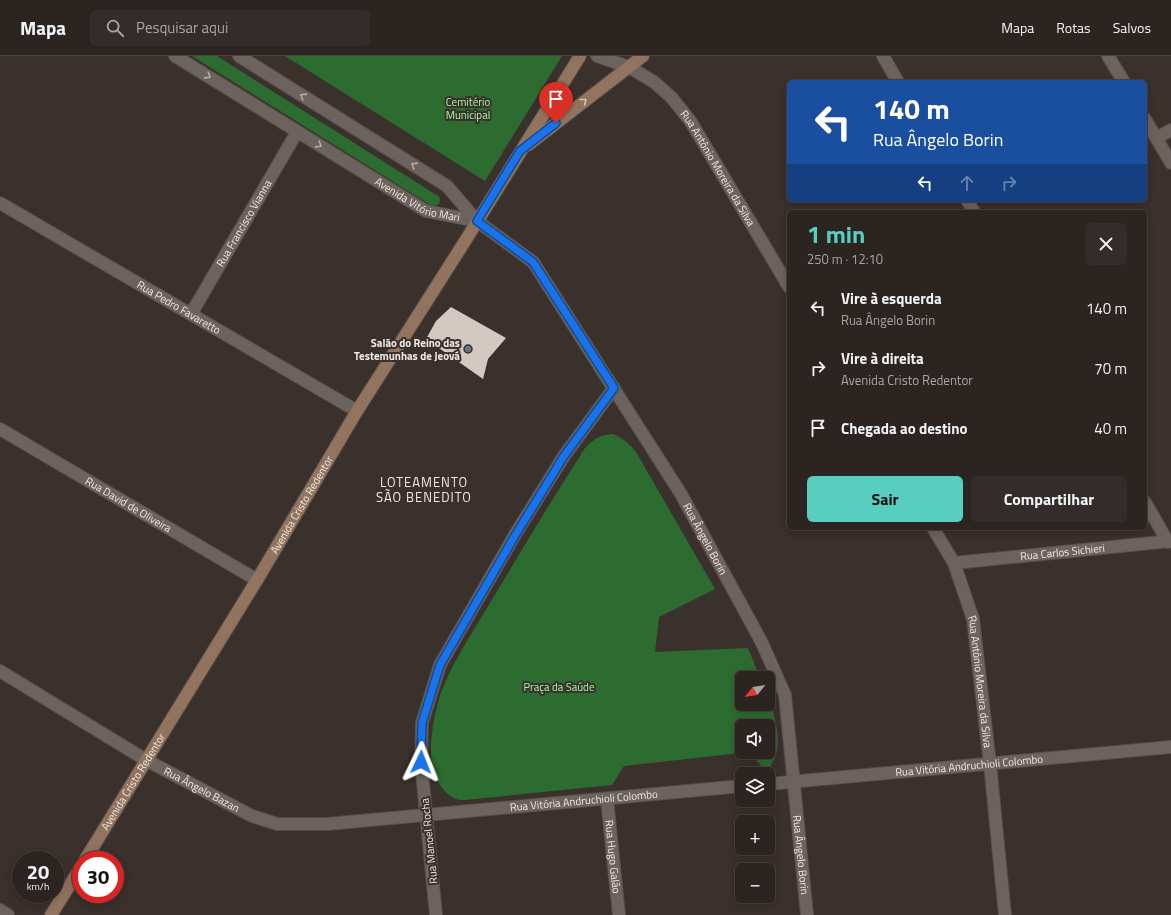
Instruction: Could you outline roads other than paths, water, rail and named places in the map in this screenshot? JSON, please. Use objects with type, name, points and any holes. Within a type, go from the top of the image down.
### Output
[{"type":"street","name":"Avenida Vitório Mari","points":[[175,56],[426,211],[477,221]]},
{"type":"street","name":"Avenida Vitório Mari","points":[[238,56],[447,186],[477,221]]},
{"type":"street","name":"Avenida Cristo Redentor","points":[[90,851],[257,580],[357,411],[580,56]]},
{"type":"street","name":"Rua Antônio Moreira da Silva","points":[[597,56],[629,67],[654,82],[672,98],[691,122],[787,284]]},
{"type":"street","name":"Avenida Cristo Redentor","points":[[520,151],[642,56]]},
{"type":"street","points":[[883,56],[897,80]]},
{"type":"street","points":[[1108,56],[1123,80]]},
{"type":"street","points":[[1147,122],[1171,163]]},
{"type":"street","points":[[1156,138],[1171,130]]},
{"type":"street","name":"Rua Francisco Vianna","points":[[191,314],[297,132]]},
{"type":"street","name":"Rua Pedro Favaretto","points":[[0,203],[357,411]]},
{"type":"street","name":"Rua Ângelo Borin","points":[[477,221],[533,262],[681,494],[762,643],[786,695],[807,915]]},
{"type":"street","name":"Rua Manoel Rocha","points":[[436,915],[421,762],[422,723],[440,665],[516,534],[564,456],[614,388]]},
{"type":"street","name":"Rua David de Oliveira","points":[[0,429],[257,580]]},
{"type":"street","points":[[1147,505],[1170,542]]},
{"type":"street","name":"Rua Antônio Moreira da Silva","points":[[934,530],[954,563],[973,619],[990,764],[1005,915]]},
{"type":"street","name":"Rua Carlos Sichieri","points":[[954,563],[1170,542]]},
{"type":"street","name":"Rua Ângelo Bazan","points":[[0,671],[146,760],[252,816],[276,824],[327,824],[427,816]]},
{"type":"street","name":"Rua Vitória Andruchioli Colombo","points":[[775,783],[1171,747]]},
{"type":"street","name":"Rua Vitória Andruchioli Colombo","points":[[427,816],[735,787]]},
{"type":"street","name":"Rua Hugo Galão","points":[[607,799],[619,915]]},
{"type":"street","points":[[51,915],[72,881]]},
{"type":"street","points":[[0,910],[8,915]]},
{"type":"place","name":"Salão do Reino das Testemunhas de Jeová","points":[[468,349]]},
{"type":"district","name":"LOTEAMENTO SÃO BENEDITO","points":[[424,490]]},
{"type":"park label","name":"Cemitério Municipal","points":[[468,108]]},
{"type":"park label","name":"Praça da Saúde","points":[[559,687]]}]
